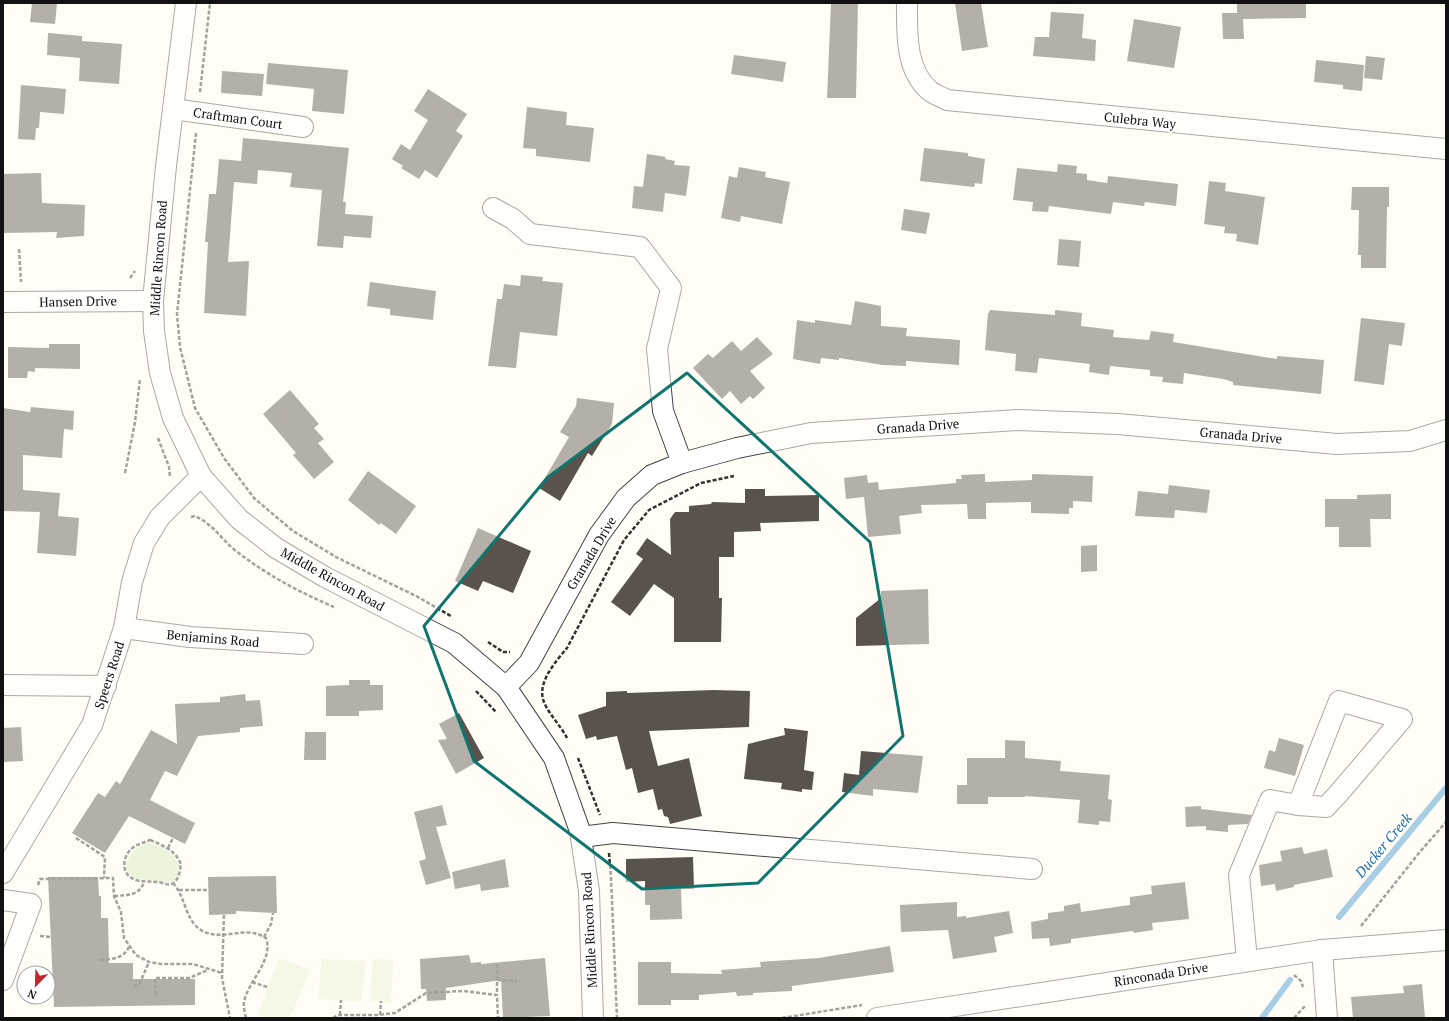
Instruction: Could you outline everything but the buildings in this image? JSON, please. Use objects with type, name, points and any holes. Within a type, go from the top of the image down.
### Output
[{"type":"street","name":"Middle Rincon Road","points":[[186,3],[159,227],[153,302],[154,331],[160,373],[173,418],[202,476],[239,519],[276,548],[325,578],[454,643],[506,687],[554,758],[581,838],[589,891],[593,1018]]},
{"type":"street","name":"Culebra Way","points":[[907,3],[910,57],[919,78],[930,91],[947,100],[1446,149]]},
{"type":"street","name":"Craftman Court","points":[[173,109],[303,127]]},
{"type":"street","points":[[493,208],[513,219],[530,234],[640,247],[671,288],[656,349],[663,411],[682,463]]},
{"type":"street","name":"Hansen Drive","points":[[12,302],[153,302]]},
{"type":"street","name":"Granada Drive","points":[[506,687],[528,663],[599,535],[626,498],[652,475],[682,463],[737,448],[811,433],[1018,420],[1118,424],[1337,444],[1410,441],[1446,430]]},
{"type":"street","name":"Speers Road","points":[[3,873],[92,725],[124,628],[132,582],[144,543],[160,516],[202,476]]},
{"type":"street","name":"Benjamins Road","points":[[124,628],[190,637],[303,644]]},
{"type":"street","points":[[3,685],[106,686]]},
{"type":"street","points":[[1247,960],[1240,875],[1270,800],[1298,805],[1326,807],[1402,719],[1338,702],[1298,805]]},
{"type":"street","points":[[581,838],[613,834],[1032,869]]},
{"type":"street","points":[[3,900],[31,904],[3,980]]},
{"type":"street","name":"Rinconada Drive","points":[[877,1018],[1247,960],[1322,950],[1446,940]]},
{"type":"street","points":[[1322,950],[1327,1018]]},
{"type":"path","points":[[210,3],[177,314],[180,347],[195,408],[224,458],[254,498],[293,531],[336,557],[416,596],[452,617]]},
{"type":"path","points":[[12,302],[19,249]]},
{"type":"path","points":[[125,473],[135,422],[140,372]]},
{"type":"path","points":[[542,688],[555,663],[570,642],[624,540],[649,510],[701,483],[734,476]]},
{"type":"path","points":[[195,516],[206,521],[234,550],[274,578],[303,594],[338,608]]},
{"type":"path","points":[[486,641],[503,652],[510,652]]},
{"type":"path","points":[[472,686],[501,718]]},
{"type":"path","points":[[1360,928],[1418,853],[1446,822]]},
{"type":"path","points":[[76,838],[105,857],[104,878]]},
{"type":"path","points":[[168,848],[173,838]]},
{"type":"path","points":[[150,840],[168,848],[177,855],[181,864],[176,881],[170,885],[156,881],[144,882],[134,880],[126,874],[123,866],[131,849],[150,840]]},
{"type":"path","points":[[31,904],[40,879],[113,878],[114,896],[121,912],[124,938],[136,955],[149,962],[161,964],[193,964],[208,970],[222,973]]},
{"type":"path","points":[[114,896],[135,894],[141,889],[144,882]]},
{"type":"path","points":[[173,883],[179,890],[196,927],[203,932],[223,936],[248,931],[264,937],[268,943],[268,949],[243,1004],[246,1018]]},
{"type":"path","points":[[179,890],[208,890]]},
{"type":"path","points":[[264,937],[271,924],[273,913]]},
{"type":"path","points":[[224,915],[222,973],[230,1018]]},
{"type":"path","points":[[100,960],[118,958],[125,954],[129,947]]},
{"type":"path","points":[[134,986],[139,984],[149,962]]},
{"type":"path","points":[[497,964],[498,1018]]},
{"type":"path","points":[[156,996],[155,978],[189,978],[208,970]]},
{"type":"path","points":[[497,980],[517,981]]},
{"type":"path","points":[[252,982],[266,987]]},
{"type":"path","points":[[334,1018],[340,1015],[380,1015],[395,1013],[426,993],[463,991],[497,995]]},
{"type":"path","points":[[340,1000],[340,1015]]},
{"type":"path","points":[[380,1015],[381,1001]]},
{"type":"path","points":[[1294,1018],[1307,1003]]},
{"type":"highlighted area","points":[[687,373],[870,542],[903,736],[758,883],[642,889],[474,761],[424,626],[547,478]]},
{"type":"green space","points":[[150,843],[164,849],[176,858],[180,870],[177,877],[171,883],[134,878],[128,873],[125,867],[128,858],[141,845]]},
{"type":"green space","points":[[279,958],[310,970],[290,1018],[264,1018],[257,1015]]},
{"type":"green space","points":[[321,959],[366,961],[361,1002],[319,999]]},
{"type":"green space","points":[[373,959],[393,960],[391,1003],[370,1001]]},
{"type":"waterway","name":"Ducker Creek","points":[[1339,917],[1446,788]]},
{"type":"waterway","name":"Ducker Creek","points":[[1262,1018],[1290,980]]}]
